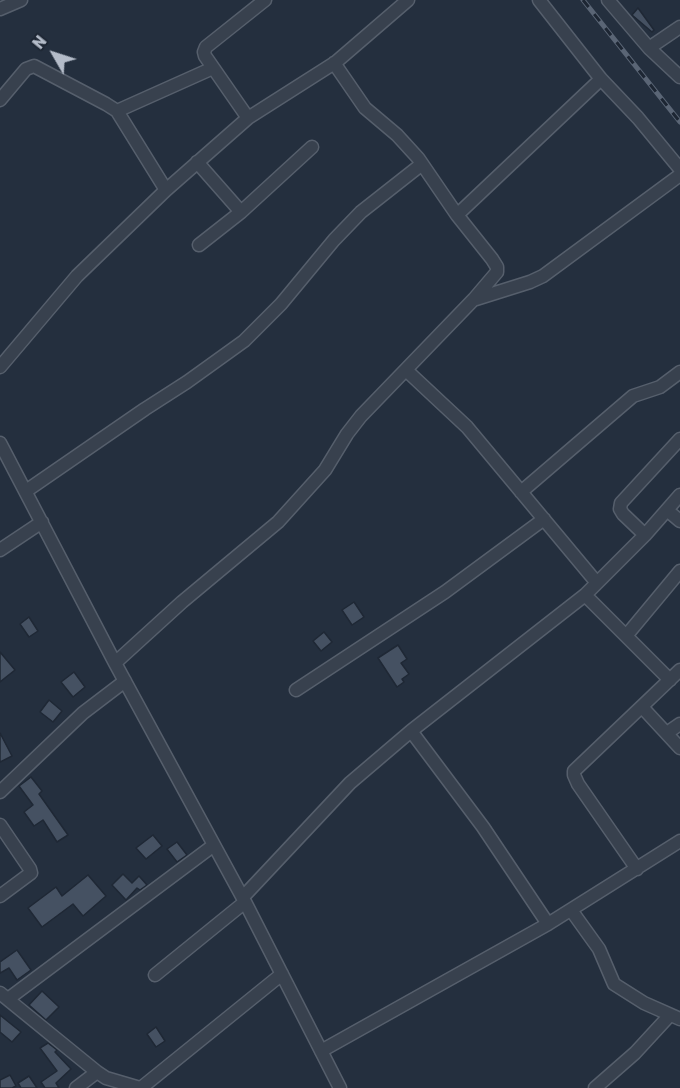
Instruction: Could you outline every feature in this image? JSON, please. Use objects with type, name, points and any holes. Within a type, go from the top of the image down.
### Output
[{"type":"street","points":[[0,9],[21,0]]},
{"type":"street","points":[[248,118],[205,56],[206,47],[265,0]]},
{"type":"street","points":[[0,367],[77,276],[197,162],[248,118],[334,63],[408,0]]},
{"type":"street","points":[[539,0],[601,79],[638,118],[680,169]]},
{"type":"street","points":[[608,0],[649,48],[680,77]]},
{"type":"street","points":[[649,48],[680,27]]},
{"type":"street","points":[[115,663],[182,602],[278,522],[325,470],[361,416],[474,299],[497,272],[497,267],[422,164],[397,135],[365,108],[334,63]]},
{"type":"street","points":[[0,100],[26,69],[34,66],[117,111],[166,190]]},
{"type":"street","points":[[117,111],[213,68]]},
{"type":"street","points":[[457,215],[601,79]]},
{"type":"street","points":[[199,245],[241,212],[312,147]]},
{"type":"street","points":[[197,162],[241,212]]},
{"type":"street","points":[[26,491],[244,341],[281,304],[334,240],[361,212],[422,164]]},
{"type":"street","points":[[474,299],[543,276],[680,176]]},
{"type":"street","points":[[406,370],[467,427],[597,583]]},
{"type":"street","points":[[521,492],[633,396],[660,387],[680,372]]},
{"type":"street","points":[[645,535],[623,514],[620,508],[621,503],[680,439]]},
{"type":"street","points":[[0,443],[115,663],[244,899],[339,1088]]},
{"type":"street","points":[[155,975],[244,899],[350,783],[411,730],[585,595],[645,535],[680,495]]},
{"type":"street","points":[[667,510],[680,521]]},
{"type":"street","points":[[296,690],[445,592],[544,519]]},
{"type":"street","points":[[0,550],[42,522]]},
{"type":"street","points":[[626,636],[680,571]]},
{"type":"street","points":[[585,595],[670,680]]},
{"type":"street","points":[[637,870],[574,775],[578,766],[680,670]]},
{"type":"street","points":[[0,792],[83,713],[125,681]]},
{"type":"street","points":[[642,707],[680,747]]},
{"type":"street","points":[[667,734],[680,724]]},
{"type":"street","points":[[411,730],[483,827],[548,924]]},
{"type":"street","points":[[0,825],[31,873],[0,896]]},
{"type":"street","points":[[321,1051],[548,924],[680,841]]},
{"type":"street","points":[[214,845],[4,996],[97,1072],[106,1078],[140,1088],[282,974]]},
{"type":"street","points":[[571,910],[599,949],[614,984],[628,994],[675,1017],[595,1088]]},
{"type":"street","points":[[76,1088],[97,1072]]},
{"type":"building","points":[[638,8],[654,30],[652,32],[632,15]]},
{"type":"building","points":[[354,602],[364,617],[352,625],[342,610]]},
{"type":"building","points":[[29,617],[38,631],[29,637],[20,624]]},
{"type":"building","points":[[324,632],[332,642],[321,651],[313,641]]},
{"type":"building","points":[[398,645],[407,659],[401,663],[409,674],[397,687],[378,658]]},
{"type":"building","points":[[0,652],[15,670],[0,682]]},
{"type":"building","points":[[74,672],[85,687],[73,697],[61,682]]},
{"type":"building","points":[[49,700],[62,711],[53,722],[40,712]]},
{"type":"building","points":[[0,733],[12,756],[0,762]]},
{"type":"building","points":[[31,777],[42,791],[39,794],[68,835],[57,842],[43,820],[34,826],[24,812],[33,805],[19,786]]},
{"type":"building","points":[[153,835],[162,846],[146,859],[136,848]]},
{"type":"building","points":[[177,842],[187,855],[177,862],[167,849]]},
{"type":"building","points":[[123,874],[132,883],[139,876],[147,885],[140,890],[137,888],[126,900],[112,885]]},
{"type":"building","points":[[88,875],[106,896],[83,916],[73,904],[42,927],[28,908],[56,887],[62,896]]},
{"type":"building","points":[[17,950],[31,970],[17,980],[9,968],[0,973],[0,962]]},
{"type":"building","points":[[42,991],[59,1007],[46,1020],[29,1005]]},
{"type":"building","points":[[0,1015],[21,1032],[12,1042],[0,1032]]},
{"type":"building","points":[[156,1027],[165,1041],[156,1047],[147,1034]]},
{"type":"building","points":[[48,1043],[57,1050],[55,1052],[71,1069],[56,1083],[59,1088],[45,1088],[41,1082],[57,1071],[40,1048]]},
{"type":"building","points":[[10,1075],[16,1086],[0,1088],[0,1080]]},
{"type":"building","points":[[29,1076],[37,1088],[21,1088],[18,1083]]},
{"type":"railway","points":[[583,0],[680,122]]}]
